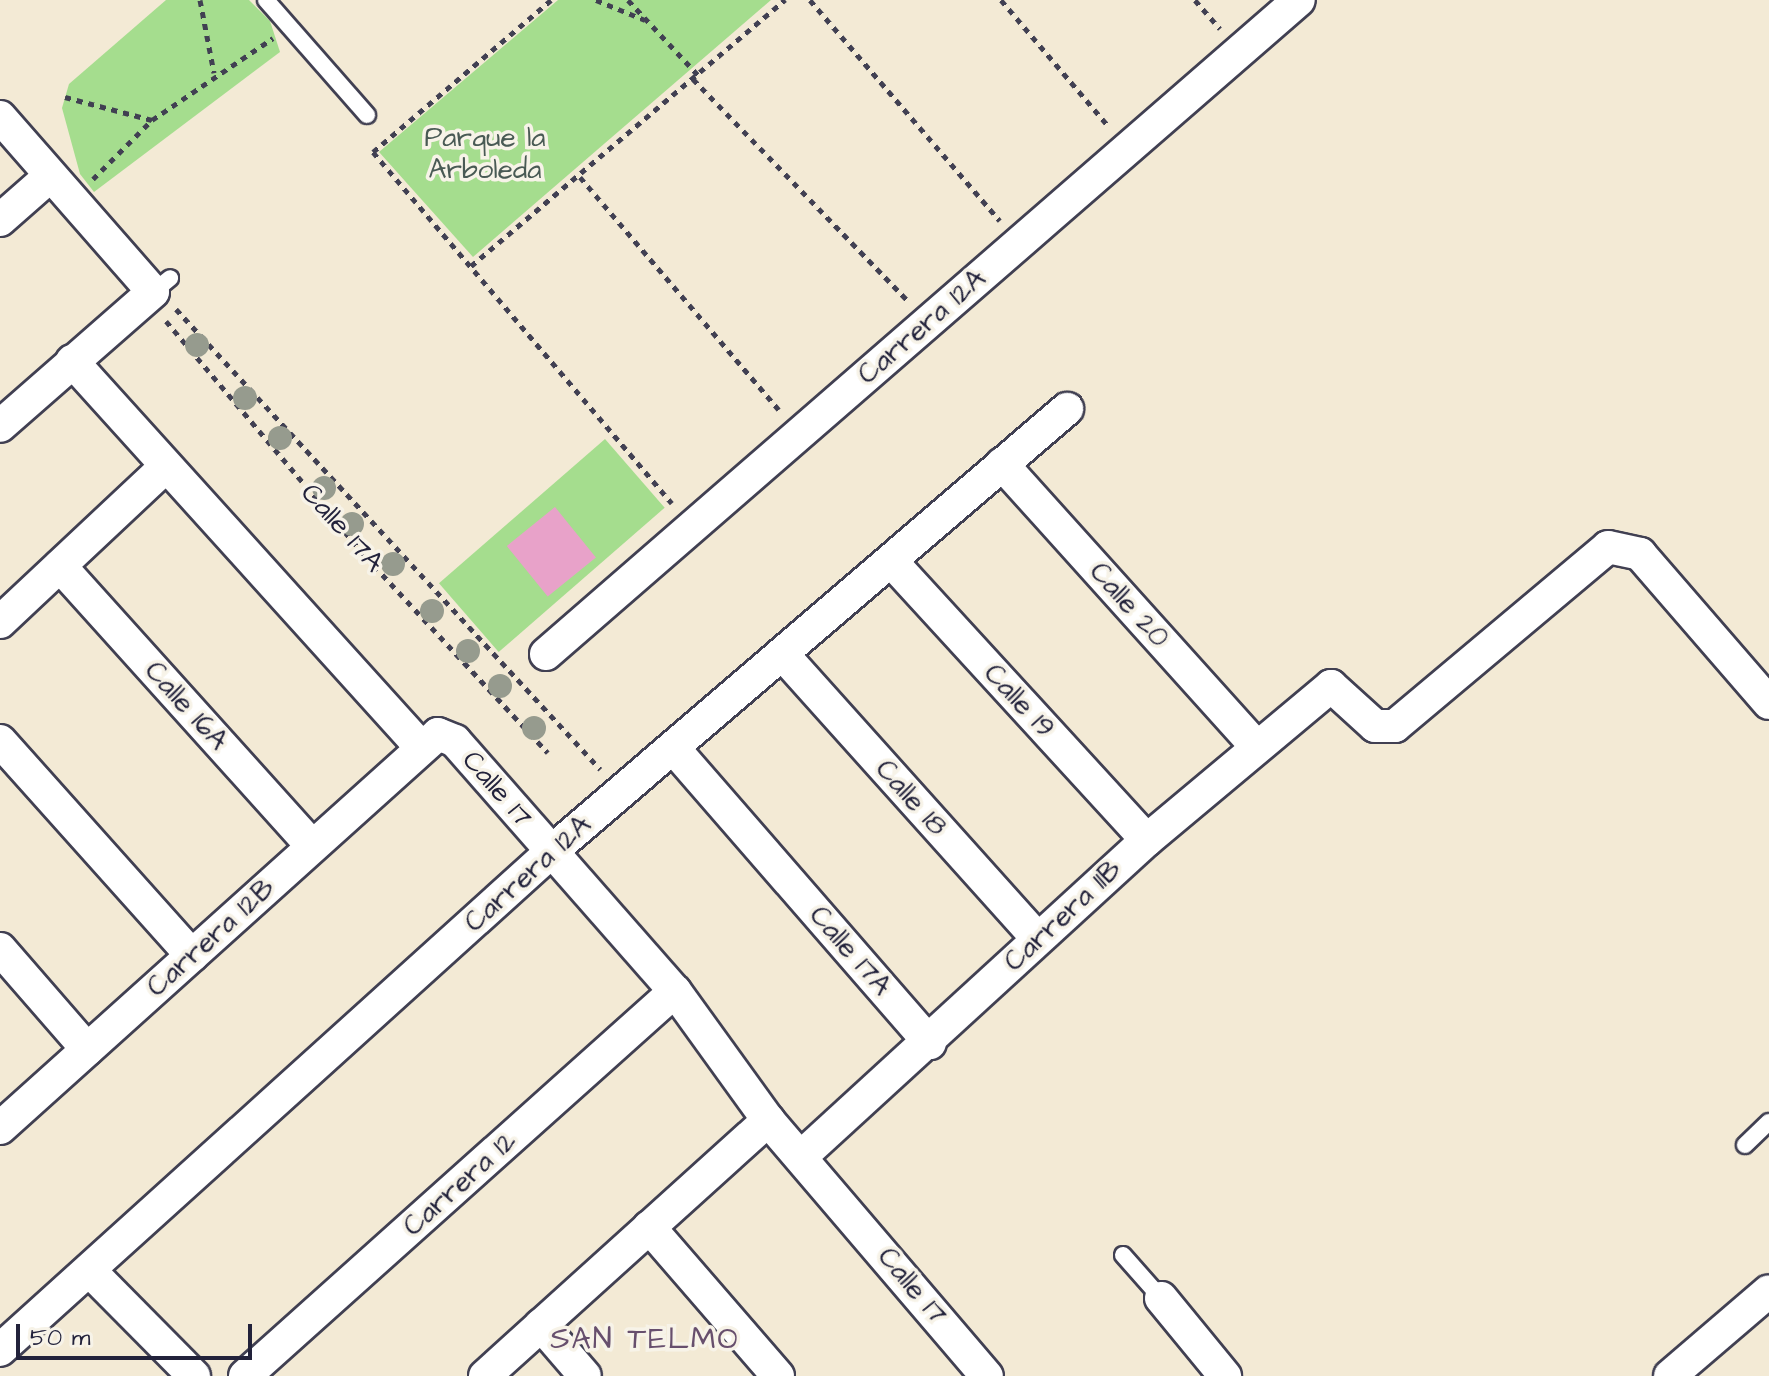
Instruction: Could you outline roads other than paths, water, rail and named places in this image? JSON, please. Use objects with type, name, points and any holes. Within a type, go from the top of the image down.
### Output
[{"type":"street","name":"Carrera 12A","points":[[546,654],[1299,0]]},
{"type":"street","points":[[0,117],[77,207],[162,285],[0,426]]},
{"type":"street","points":[[0,220],[50,176]]},
{"type":"street","name":"Calle 17","points":[[72,361],[419,745],[438,734],[455,741],[675,991],[768,1120],[803,1155],[981,1374]]},
{"type":"street","name":"Carrera 12A","points":[[0,1350],[552,851],[621,791],[676,751],[1067,409]]},
{"type":"street","name":"Calle 20","points":[[1002,464],[1255,745]]},
{"type":"street","points":[[0,622],[165,467]]},
{"type":"street","name":"Carrera 11B","points":[[803,1155],[930,1043],[1037,938],[1147,840],[1255,745],[1331,686],[1375,726],[1395,726],[1608,547],[1624,546],[1640,554],[1769,703]]},
{"type":"street","name":"Calle 19","points":[[892,562],[1147,840]]},
{"type":"street","name":"Calle 16A","points":[[60,566],[312,846]]},
{"type":"street","name":"Calle 18","points":[[785,657],[1037,938]]},
{"type":"street","points":[[0,741],[192,956]]},
{"type":"street","name":"Carrera 12B","points":[[0,1128],[192,956],[419,745]]},
{"type":"street","name":"Calle 17A","points":[[676,751],[930,1043]]},
{"type":"street","points":[[0,949],[87,1049]]},
{"type":"street","name":"Carrera 12","points":[[245,1376],[675,991]]},
{"type":"street","points":[[485,1376],[768,1120]]},
{"type":"street","points":[[649,1227],[778,1376]]},
{"type":"street","points":[[90,1271],[194,1376]]},
{"type":"street","points":[[1670,1376],[1769,1291]]},
{"type":"street","points":[[1161,1298],[1225,1376]]},
{"type":"street","points":[[541,1325],[585,1376]]},
{"type":"lane","points":[[266,0],[367,115]]},
{"type":"lane","points":[[1745,1145],[1769,1122]]},
{"type":"lane","points":[[1123,1255],[1161,1298]]},
{"type":"district","name":"SAN TELMO","points":[[645,1339]]},
{"type":"park label","name":"Parque la Arboleda","points":[[485,154]]}]
